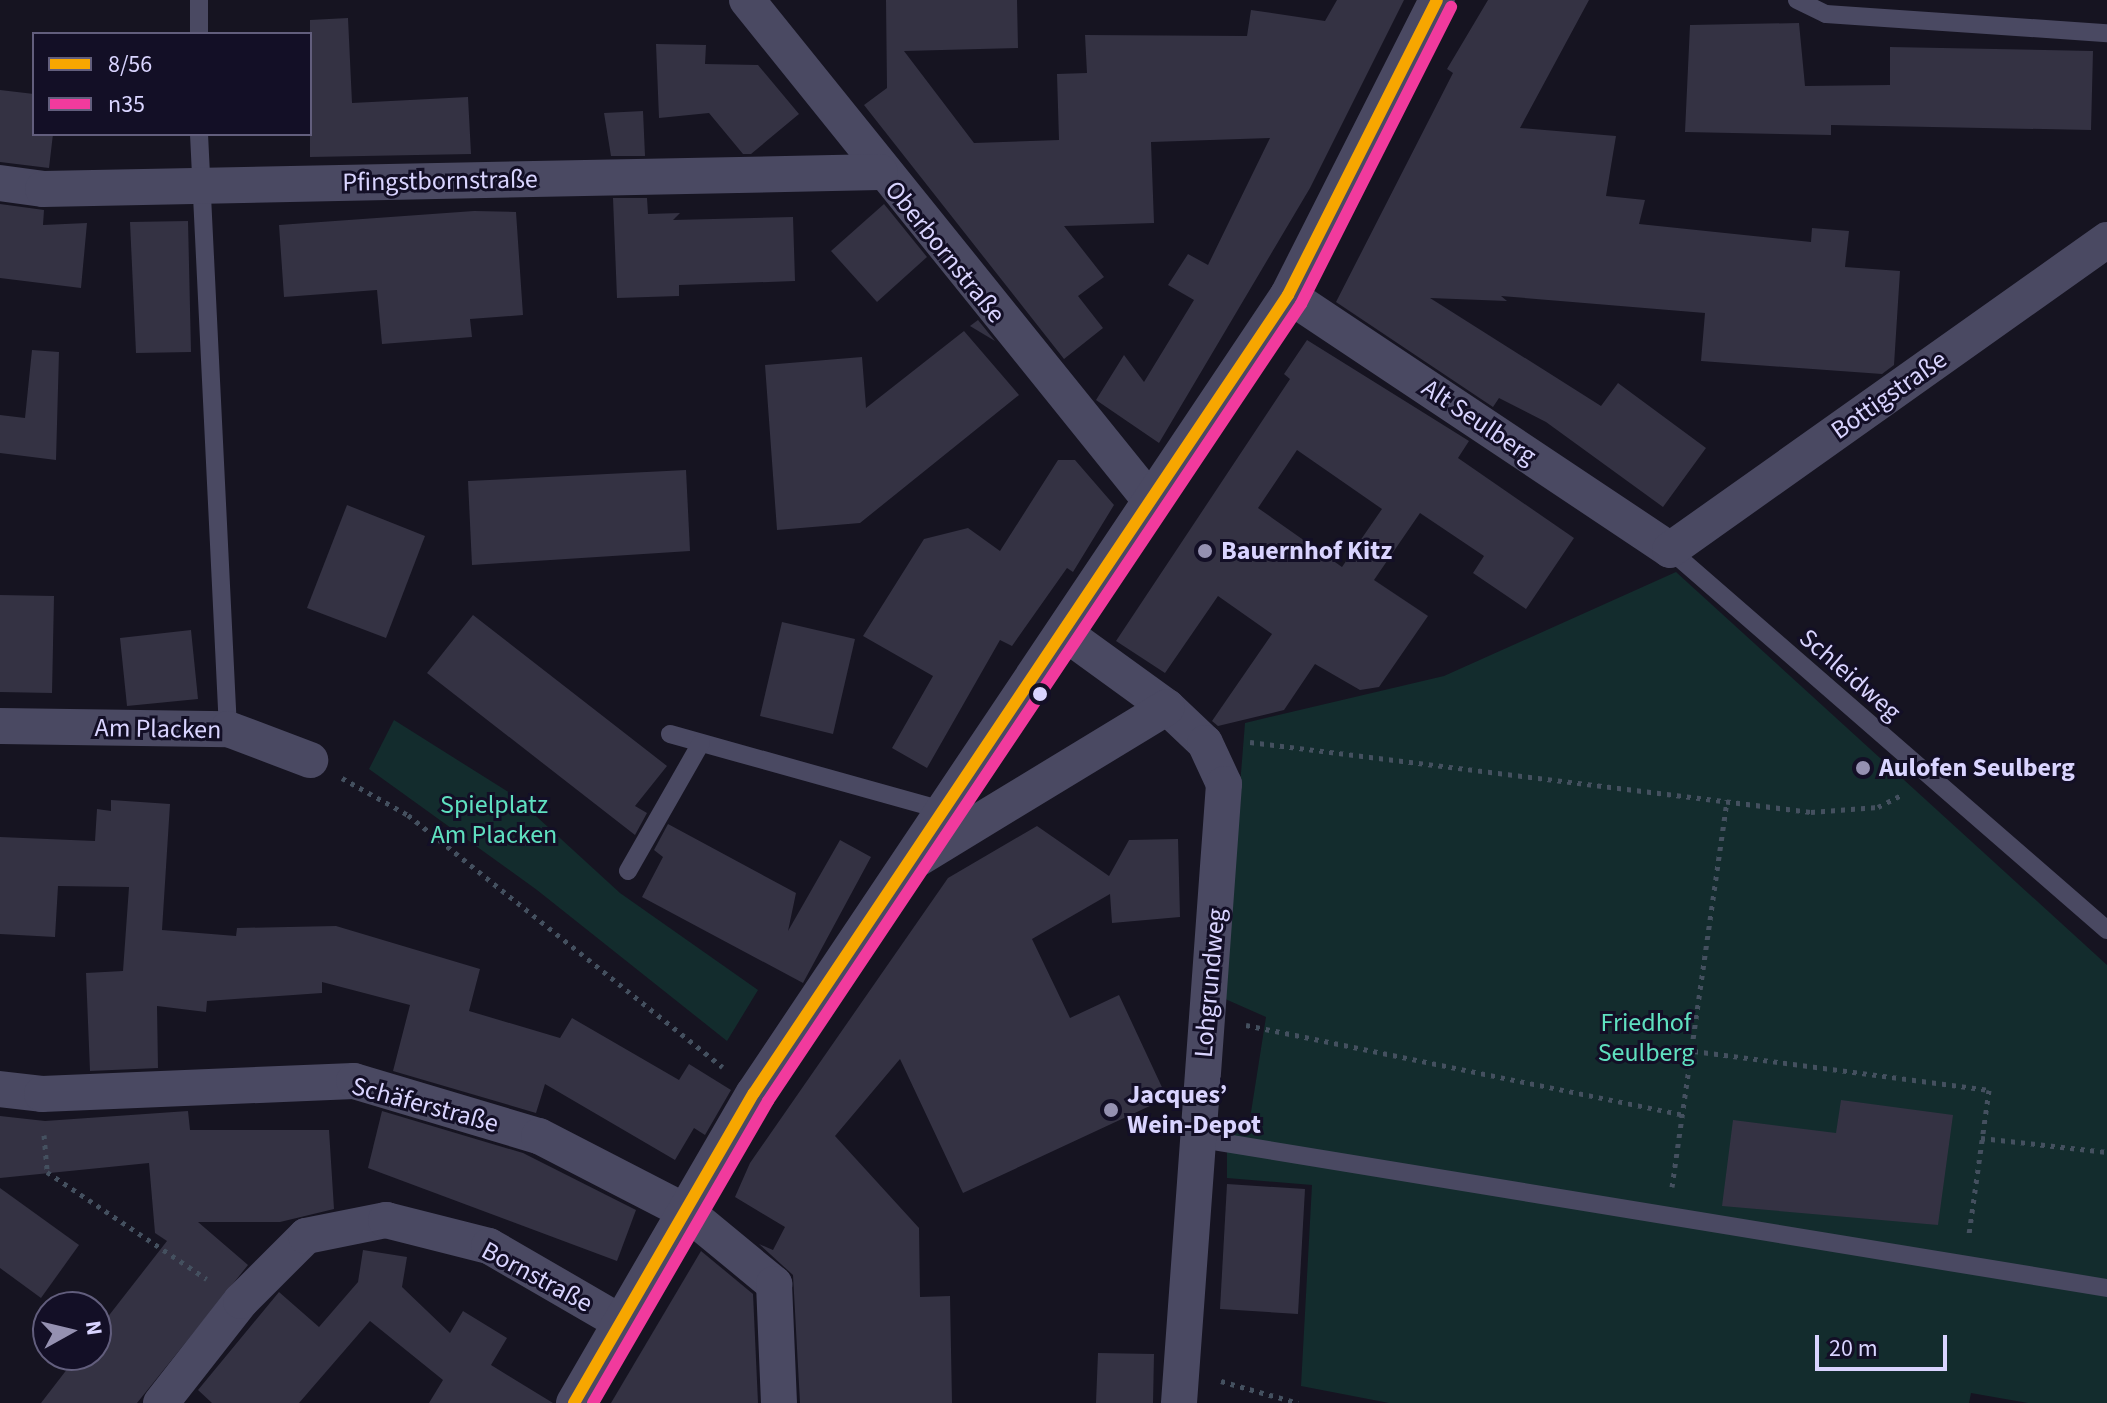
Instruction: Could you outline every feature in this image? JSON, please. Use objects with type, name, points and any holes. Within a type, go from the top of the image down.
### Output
[{"type":"street","name":"Oberbornstraße","points":[[747,0],[880,172],[1149,499]]},
{"type":"street","points":[[574,1403],[688,1213],[754,1093],[1066,634],[1149,499],[1288,295],[1437,0]]},
{"type":"street","name":"Pfingstbornstraße","points":[[0,183],[200,186],[880,172]]},
{"type":"street","name":"Bottigstraße","points":[[1670,550],[2107,240]]},
{"type":"street","name":"Alt Seulberg","points":[[1288,295],[1670,550]]},
{"type":"street","name":"Lohgrundweg","points":[[1066,634],[1167,707],[1205,743],[1224,784],[1210,1017],[1195,1138],[1180,1387]]},
{"type":"street","points":[[909,864],[1167,707]]},
{"type":"street","name":"Am Placken","points":[[0,726],[228,729],[310,760]]},
{"type":"street","name":"Schäferstraße","points":[[0,1089],[42,1094],[354,1081],[539,1136],[688,1213],[774,1284],[779,1403]]},
{"type":"street","name":"Bornstraße","points":[[161,1403],[241,1301],[306,1236],[386,1220],[489,1246],[622,1323]]},
{"type":"lane","points":[[199,0],[199,32]]},
{"type":"lane","points":[[1797,0],[1826,14],[2107,33]]},
{"type":"lane","points":[[199,136],[228,729]]},
{"type":"lane","name":"Schleidweg","points":[[1670,550],[1925,775],[2107,930]]},
{"type":"lane","points":[[670,734],[945,811]]},
{"type":"lane","points":[[628,871],[701,743]]},
{"type":"lane","points":[[1195,1138],[2107,1288]]},
{"type":"path","points":[[1205,743],[1244,741],[1811,812],[1878,807],[1925,775]]},
{"type":"path","points":[[310,760],[408,815],[754,1093]]},
{"type":"path","points":[[1667,1215],[1694,1051],[1727,800]]},
{"type":"path","points":[[1210,1017],[1684,1115]]},
{"type":"path","points":[[1694,1051],[1989,1090],[1965,1265]]},
{"type":"path","points":[[42,1094],[47,1172],[241,1301]]},
{"type":"path","points":[[1981,1138],[2107,1152]]},
{"type":"path","points":[[1180,1387],[1298,1403]]},
{"type":"green space","name":"Friedhof Seulberg","points":[[1676,572],[2107,965],[2107,1403],[2028,1403],[1971,1393],[1969,1403],[1389,1403],[1301,1386],[1312,1185],[1227,1178],[1227,1123],[1249,1125],[1266,1017],[1223,998],[1245,723],[1444,676]]},
{"type":"green space","name":"Spielplatz Am Placken","points":[[394,720],[513,795],[620,893],[758,990],[727,1041],[537,890],[369,769]]},
{"type":"building","points":[[886,0],[1017,0],[1018,48],[904,51],[974,143],[1059,140],[1057,74],[1087,73],[1085,35],[1247,36],[1251,10],[1325,21],[1337,0],[1404,0],[1310,188],[1159,443],[1096,400],[1124,355],[1144,382],[1194,300],[1168,285],[1188,254],[1208,265],[1270,138],[1151,142],[1154,223],[1064,226],[1104,277],[1078,296],[1103,328],[1064,359],[864,105],[887,88]]},
{"type":"building","points":[[1488,0],[1589,0],[1520,128],[1616,136],[1606,196],[1645,200],[1639,224],[1811,242],[1812,228],[1849,231],[1845,267],[1900,271],[1894,365],[1882,374],[1701,361],[1705,313],[1501,296],[1507,301],[1430,298],[1601,406],[1618,383],[1706,448],[1663,507],[1546,422],[1499,398],[1493,407],[1336,302],[1453,73],[1447,69]]},
{"type":"building","points":[[348,18],[352,103],[468,97],[471,154],[310,157],[310,20]]},
{"type":"building","points":[[1799,23],[1805,86],[1890,85],[1890,47],[2093,51],[2091,130],[1831,125],[1831,135],[1685,132],[1690,25]]},
{"type":"building","points":[[656,44],[706,45],[705,64],[758,65],[799,114],[751,154],[743,154],[709,113],[659,118]]},
{"type":"building","points":[[0,90],[32,94],[32,136],[53,136],[49,168],[0,162]]},
{"type":"building","points":[[643,111],[645,156],[611,156],[604,113]]},
{"type":"building","points":[[613,198],[647,198],[648,214],[680,213],[673,220],[793,217],[795,281],[679,285],[679,296],[617,298]]},
{"type":"building","points":[[0,204],[44,210],[43,225],[87,223],[81,288],[0,278]]},
{"type":"building","points":[[884,204],[927,257],[877,302],[831,251]]},
{"type":"building","points":[[474,211],[516,212],[523,315],[470,319],[472,337],[382,344],[377,290],[284,297],[279,225]]},
{"type":"building","points":[[188,221],[191,352],[136,353],[130,222]]},
{"type":"building","points":[[978,320],[995,341],[970,326]]},
{"type":"building","points":[[964,331],[1019,395],[860,523],[777,530],[765,365],[862,357],[866,408]]},
{"type":"building","points":[[1307,340],[1469,441],[1458,458],[1574,538],[1526,609],[1473,573],[1484,556],[1420,513],[1374,580],[1428,616],[1379,687],[1360,690],[1315,664],[1284,710],[1218,726],[1212,721],[1272,634],[1218,596],[1165,673],[1116,641],[1290,379],[1284,374]],"holes":[[[1297,450],[1382,509],[1342,567],[1258,508]]]},
{"type":"building","points":[[32,350],[59,352],[56,460],[0,453],[0,415],[25,418]]},
{"type":"building","points":[[1058,460],[1075,460],[1114,505],[1073,572],[1067,568],[1012,646],[1000,640],[927,768],[892,748],[933,676],[863,636],[924,539],[968,528],[1000,551]]},
{"type":"building","points":[[686,470],[690,551],[472,565],[468,481]]},
{"type":"building","points":[[347,505],[425,536],[386,638],[307,608]]},
{"type":"building","points":[[0,595],[54,596],[52,693],[0,692]]},
{"type":"building","points":[[473,615],[667,766],[635,806],[647,813],[635,835],[427,673]]},
{"type":"building","points":[[782,622],[855,639],[833,734],[760,716]]},
{"type":"building","points":[[191,630],[198,699],[127,706],[120,638]]},
{"type":"building","points":[[111,800],[170,804],[162,930],[236,936],[237,928],[336,926],[480,969],[469,1011],[560,1038],[572,1018],[679,1080],[689,1064],[731,1090],[705,1135],[694,1128],[675,1160],[545,1084],[536,1113],[393,1071],[410,1005],[322,982],[322,993],[207,1001],[206,1012],[157,1006],[158,1068],[90,1071],[86,973],[123,971],[129,887],[58,886],[55,937],[0,934],[0,837],[95,841],[97,809],[111,811]]},
{"type":"building","points":[[668,824],[796,893],[788,931],[840,840],[871,857],[803,983],[642,897],[663,857],[654,850]]},
{"type":"building","points":[[1037,826],[1109,876],[1129,840],[1178,839],[1180,917],[1112,923],[1110,894],[1032,939],[1070,1018],[1119,995],[1167,1098],[963,1193],[900,1059],[835,1136],[919,1228],[920,1297],[950,1296],[952,1403],[800,1403],[793,1275],[759,1244],[773,1250],[785,1227],[735,1197],[750,1163],[948,878]]},
{"type":"building","points":[[1841,1100],[1953,1115],[1938,1225],[1722,1206],[1733,1120],[1836,1133]]},
{"type":"building","points":[[188,1111],[190,1130],[329,1130],[334,1209],[280,1222],[198,1222],[248,1265],[137,1403],[41,1403],[66,1371],[112,1371],[112,1311],[167,1241],[155,1233],[149,1163],[0,1178],[0,1116],[45,1121]]},
{"type":"building","points":[[382,1111],[523,1153],[636,1210],[617,1261],[368,1168]]},
{"type":"building","points":[[1227,1184],[1305,1189],[1298,1314],[1220,1309]]},
{"type":"building","points":[[0,1188],[79,1245],[46,1291],[32,1291],[0,1268]]},
{"type":"building","points":[[363,1250],[407,1257],[402,1287],[450,1333],[463,1311],[507,1338],[491,1365],[553,1403],[429,1403],[443,1380],[370,1321],[299,1403],[212,1403],[198,1390],[279,1292],[319,1327],[358,1282]]},
{"type":"building","points":[[701,1251],[753,1294],[758,1403],[611,1403]]},
{"type":"building","points":[[1098,1353],[1154,1354],[1153,1403],[1096,1403]]},
{"type":"transit line","name":"8/56","points":[[574,1403],[754,1093],[1288,295],[1437,0]]},
{"type":"transit line","name":"n35","points":[[593,1403],[768,1101],[1301,304],[1451,7]]},
{"type":"place","name":"Bauernhof Kitz","points":[[1205,551]]},
{"type":"place","name":"Aulofen Seulberg","points":[[1863,768]]},
{"type":"place","name":"Jacques’ Wein-Depot","points":[[1111,1110]]}]
